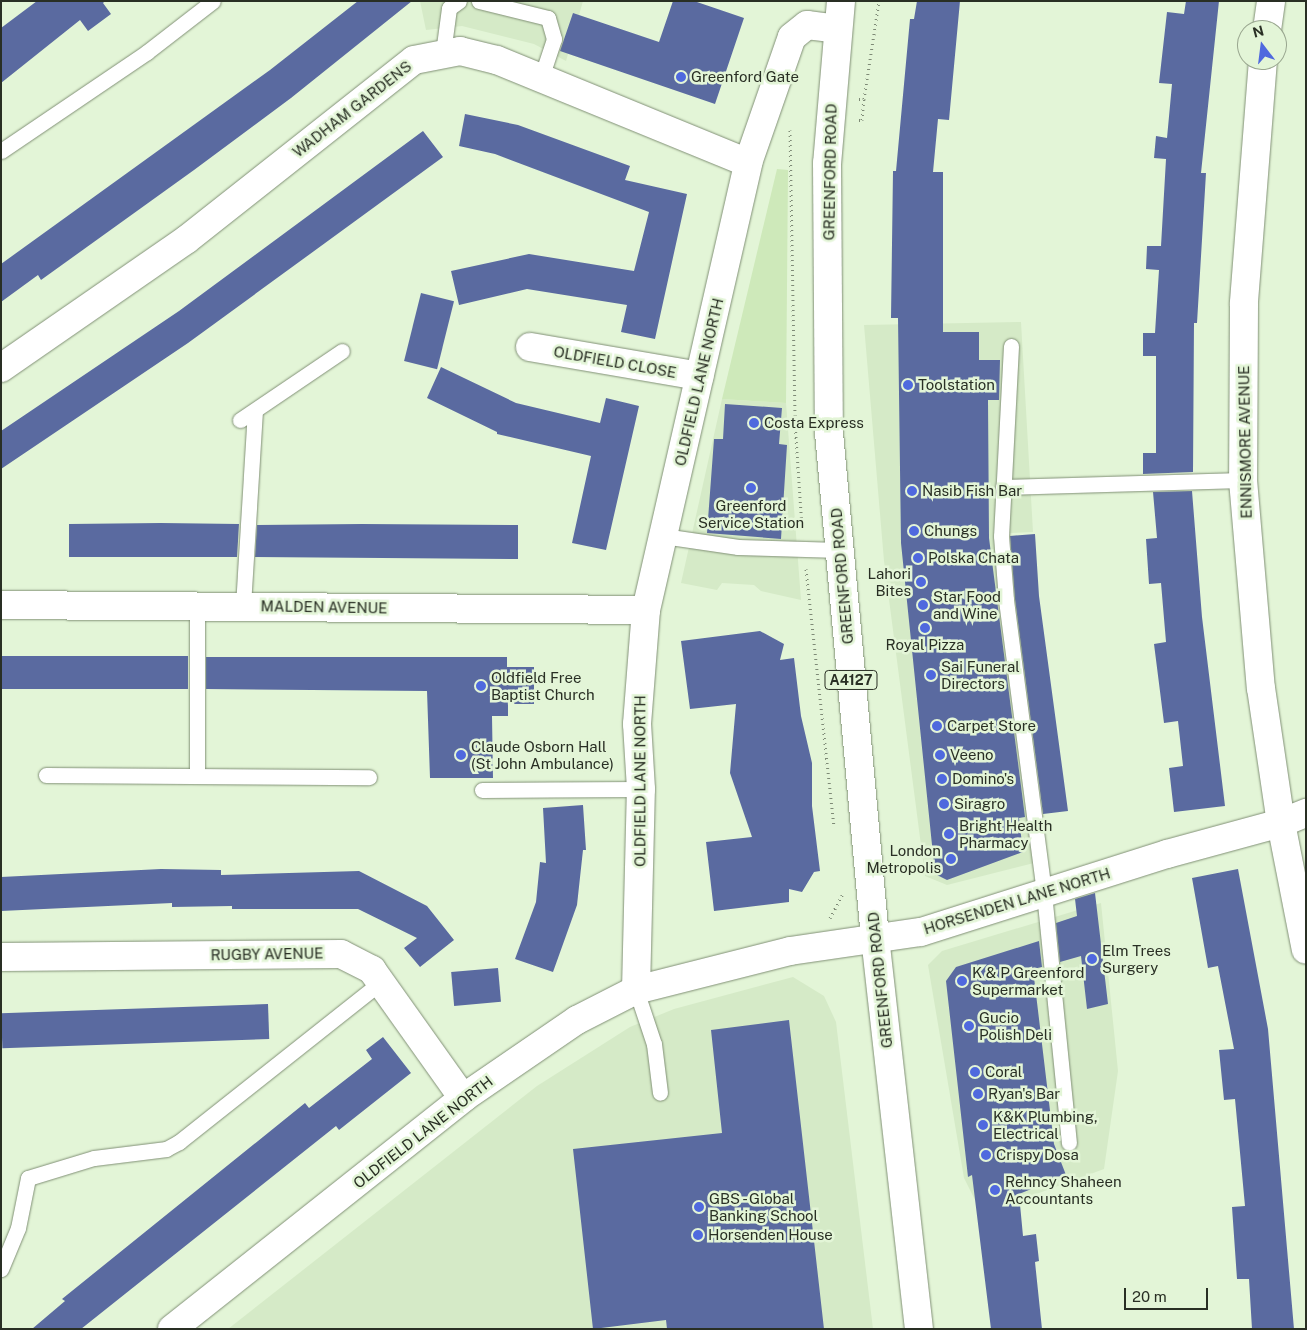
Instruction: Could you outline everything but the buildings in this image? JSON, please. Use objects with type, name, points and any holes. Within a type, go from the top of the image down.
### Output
[{"type":"street","name":"GREENFORD ROAD","points":[[841,1],[828,183],[829,433],[875,937],[919,1329]]},
{"type":"street","points":[[1268,20],[1271,1]]},
{"type":"street","name":"OLDFIELD LANE NORTH","points":[[172,1329],[463,1098],[578,1020],[636,990],[641,789],[637,724],[646,610],[748,163],[792,37],[807,25],[838,29]]},
{"type":"street","name":"WADHAM GARDENS","points":[[1,368],[186,240],[414,60],[443,53],[470,53],[541,78],[748,163]]},
{"type":"street","name":"ENNISMORE AVENUE","points":[[1262,70],[1244,304],[1243,480],[1261,688],[1281,823],[1306,950]]},
{"type":"street","name":"OLDFIELD CLOSE","points":[[530,347],[700,376]]},
{"type":"street","name":"MALDEN AVENUE","points":[[1,605],[646,610]]},
{"type":"street","name":"HORSENDEN LANE NORTH","points":[[636,990],[790,951],[875,937],[921,932],[1167,854],[1281,823],[1306,812]]},
{"type":"street","name":"RUGBY AVENUE","points":[[1,957],[341,954],[372,970],[463,1098]]},
{"type":"lane","points":[[1,152],[147,52],[213,1]]},
{"type":"lane","points":[[443,53],[448,8],[460,1]]},
{"type":"lane","points":[[479,1],[548,18],[554,39],[541,78]]},
{"type":"lane","points":[[1011,346],[1001,536],[1006,600],[1044,893],[1069,1143]]},
{"type":"lane","points":[[240,420],[255,412],[342,351]]},
{"type":"lane","points":[[243,606],[255,412]]},
{"type":"lane","points":[[1003,487],[1243,480]]},
{"type":"lane","points":[[663,536],[738,547],[839,550]]},
{"type":"lane","points":[[197,608],[197,775]]},
{"type":"lane","points":[[46,776],[197,775],[370,778]]},
{"type":"lane","points":[[482,790],[641,789]]},
{"type":"lane","points":[[1,1269],[18,1228],[28,1178],[94,1158],[166,1149],[179,1142],[381,982]]},
{"type":"lane","points":[[636,990],[654,1044],[660,1093]]},
{"type":"path","points":[[855,120],[862,120],[866,80],[879,1]]},
{"type":"path","name":"GREENFORD ROAD","points":[[858,99],[864,99]]},
{"type":"shaded area","points":[[420,1],[583,1],[566,61],[534,44],[462,26],[426,30]]},
{"type":"shaded area","points":[[777,169],[788,170],[786,403],[722,399]]},
{"type":"shaded area","points":[[1021,322],[1033,532],[1009,533],[1046,860],[947,885],[925,876],[884,561],[864,325]]},
{"type":"shaded area","points":[[722,399],[786,403],[801,600],[761,591],[754,585],[722,583],[717,590],[681,583]]},
{"type":"shaded area","points":[[1101,903],[1118,1071],[1104,1169],[982,1214],[964,1178],[928,965],[942,951]]},
{"type":"shaded area","name":"GBS - Global Banking School","points":[[793,977],[824,996],[836,1022],[873,1329],[228,1329],[537,1086],[630,1027],[674,1009]]},
{"type":"place","name":"Greenford Gate","points":[[681,77]]},
{"type":"place","name":"Toolstation","points":[[908,385]]},
{"type":"place","name":"Costa Express","points":[[754,423]]},
{"type":"place","name":"Greenford Service Station","points":[[751,488]]},
{"type":"place","name":"Nasib Fish Bar","points":[[912,491]]},
{"type":"place","name":"Chungs","points":[[914,531]]},
{"type":"place","name":"Polska Chata","points":[[918,558]]},
{"type":"place","name":"Lahori Bites","points":[[921,582]]},
{"type":"place","name":"Star Food and Wine","points":[[923,605]]},
{"type":"place","name":"Royal Pizza","points":[[925,628]]},
{"type":"place","name":"Sai Funeral Directors","points":[[931,675]]},
{"type":"place","name":"Oldfield Free Baptist Church","points":[[481,686]]},
{"type":"place","name":"Carpet Store","points":[[937,726]]},
{"type":"place","name":"Claude Osborn Hall (St John Ambulance)","points":[[461,755]]},
{"type":"place","name":"Veeno","points":[[940,755]]},
{"type":"place","name":"Domino's","points":[[942,779]]},
{"type":"place","name":"Siragro","points":[[944,804]]},
{"type":"place","name":"Bright Health Pharmacy","points":[[949,834]]},
{"type":"place","name":"London Metropolis","points":[[951,859]]},
{"type":"place","name":"Elm Trees Surgery","points":[[1092,959]]},
{"type":"place","name":"K & P Greenford Supermarket","points":[[962,981]]},
{"type":"place","name":"Gucio Polish Deli","points":[[969,1026]]},
{"type":"place","name":"Coral","points":[[975,1072]]},
{"type":"place","name":"Ryan's Bar","points":[[978,1094]]},
{"type":"place","name":"K&K Plumbing, Electrical","points":[[983,1125]]},
{"type":"place","name":"Crispy Dosa","points":[[986,1155]]},
{"type":"place","name":"Rehncy Shaheen Accountants","points":[[995,1190]]},
{"type":"place","name":"GBS - Global Banking School","points":[[699,1207]]},
{"type":"place","name":"Horsenden House","points":[[698,1235]]}]
